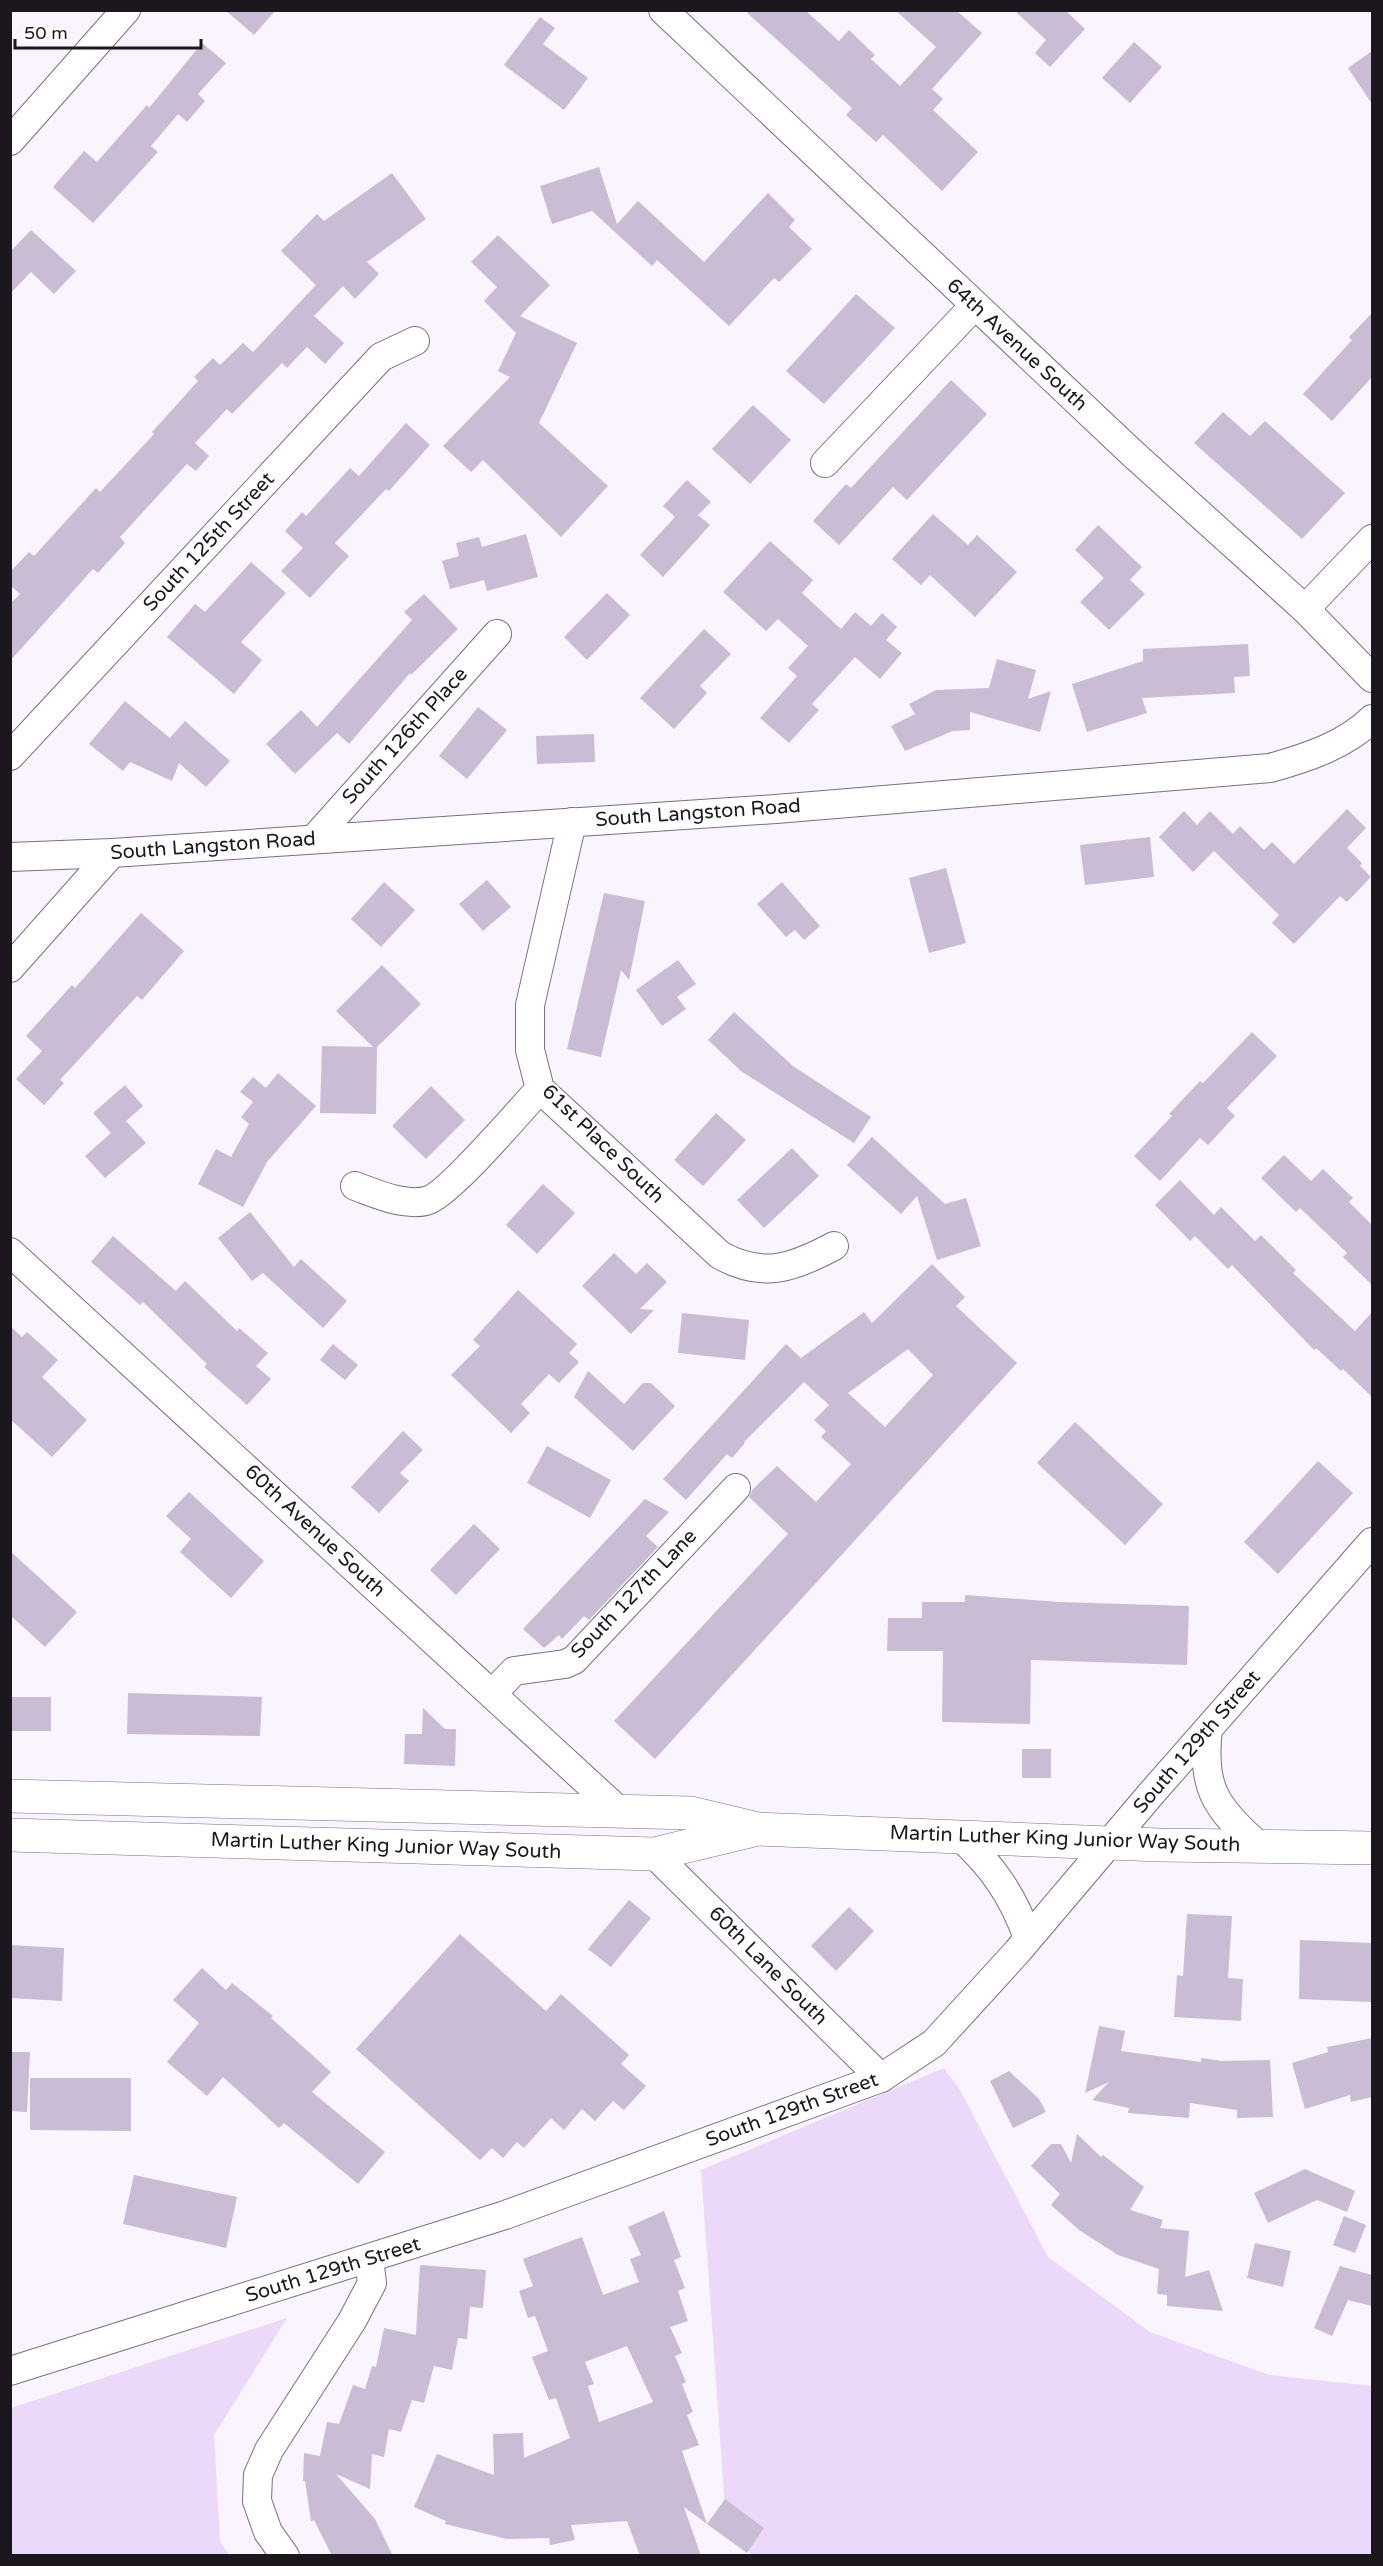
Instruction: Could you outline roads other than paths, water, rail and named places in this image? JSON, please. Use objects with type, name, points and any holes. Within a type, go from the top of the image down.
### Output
[{"type":"main road","name":"Martin Luther King Junior Way South","points":[[10,1796],[691,1813],[758,1829],[1110,1841],[1160,1845],[1372,1848]]},
{"type":"main road","name":"Martin Luther King Junior Way South","points":[[10,1834],[654,1854],[758,1829]]},
{"type":"street","points":[[10,141],[126,10]]},
{"type":"street","name":"64th Avenue South","points":[[666,12],[1132,453],[1305,609],[1372,678]]},
{"type":"street","points":[[825,463],[975,305]]},
{"type":"street","name":"South 125th Street","points":[[10,756],[381,357],[415,341]]},
{"type":"street","points":[[1305,609],[1372,539]]},
{"type":"street","name":"South 126th Place","points":[[314,839],[497,634]]},
{"type":"street","name":"South Langston Road","points":[[10,857],[112,853],[799,807],[1270,768],[1313,756],[1355,733],[1372,719]]},
{"type":"street","name":"61st Place South","points":[[572,822],[530,1005],[530,1050],[540,1089],[720,1255],[736,1264],[754,1269],[780,1268],[807,1260],[834,1246]]},
{"type":"street","points":[[10,968],[112,853]]},
{"type":"street","points":[[355,1186],[382,1196],[409,1202],[428,1201],[459,1177],[540,1089]]},
{"type":"street","name":"60th Avenue South","points":[[10,1252],[619,1811]]},
{"type":"street","name":"South 127th Lane","points":[[492,1694],[514,1671],[565,1664],[574,1660],[736,1488]]},
{"type":"street","name":"South 129th Street","points":[[10,2371],[505,2215],[881,2078],[934,2043],[1372,1542]]},
{"type":"street","points":[[1208,1729],[1205,1757],[1207,1775],[1214,1795],[1237,1826],[1258,1845]]},
{"type":"street","points":[[959,1836],[981,1855],[1006,1888],[1028,1938]]},
{"type":"street","name":"60th Lane South","points":[[654,1854],[881,2078]]},
{"type":"street","points":[[285,2556],[268,2532],[257,2501],[258,2475],[269,2450],[372,2283],[369,2259]]}]
